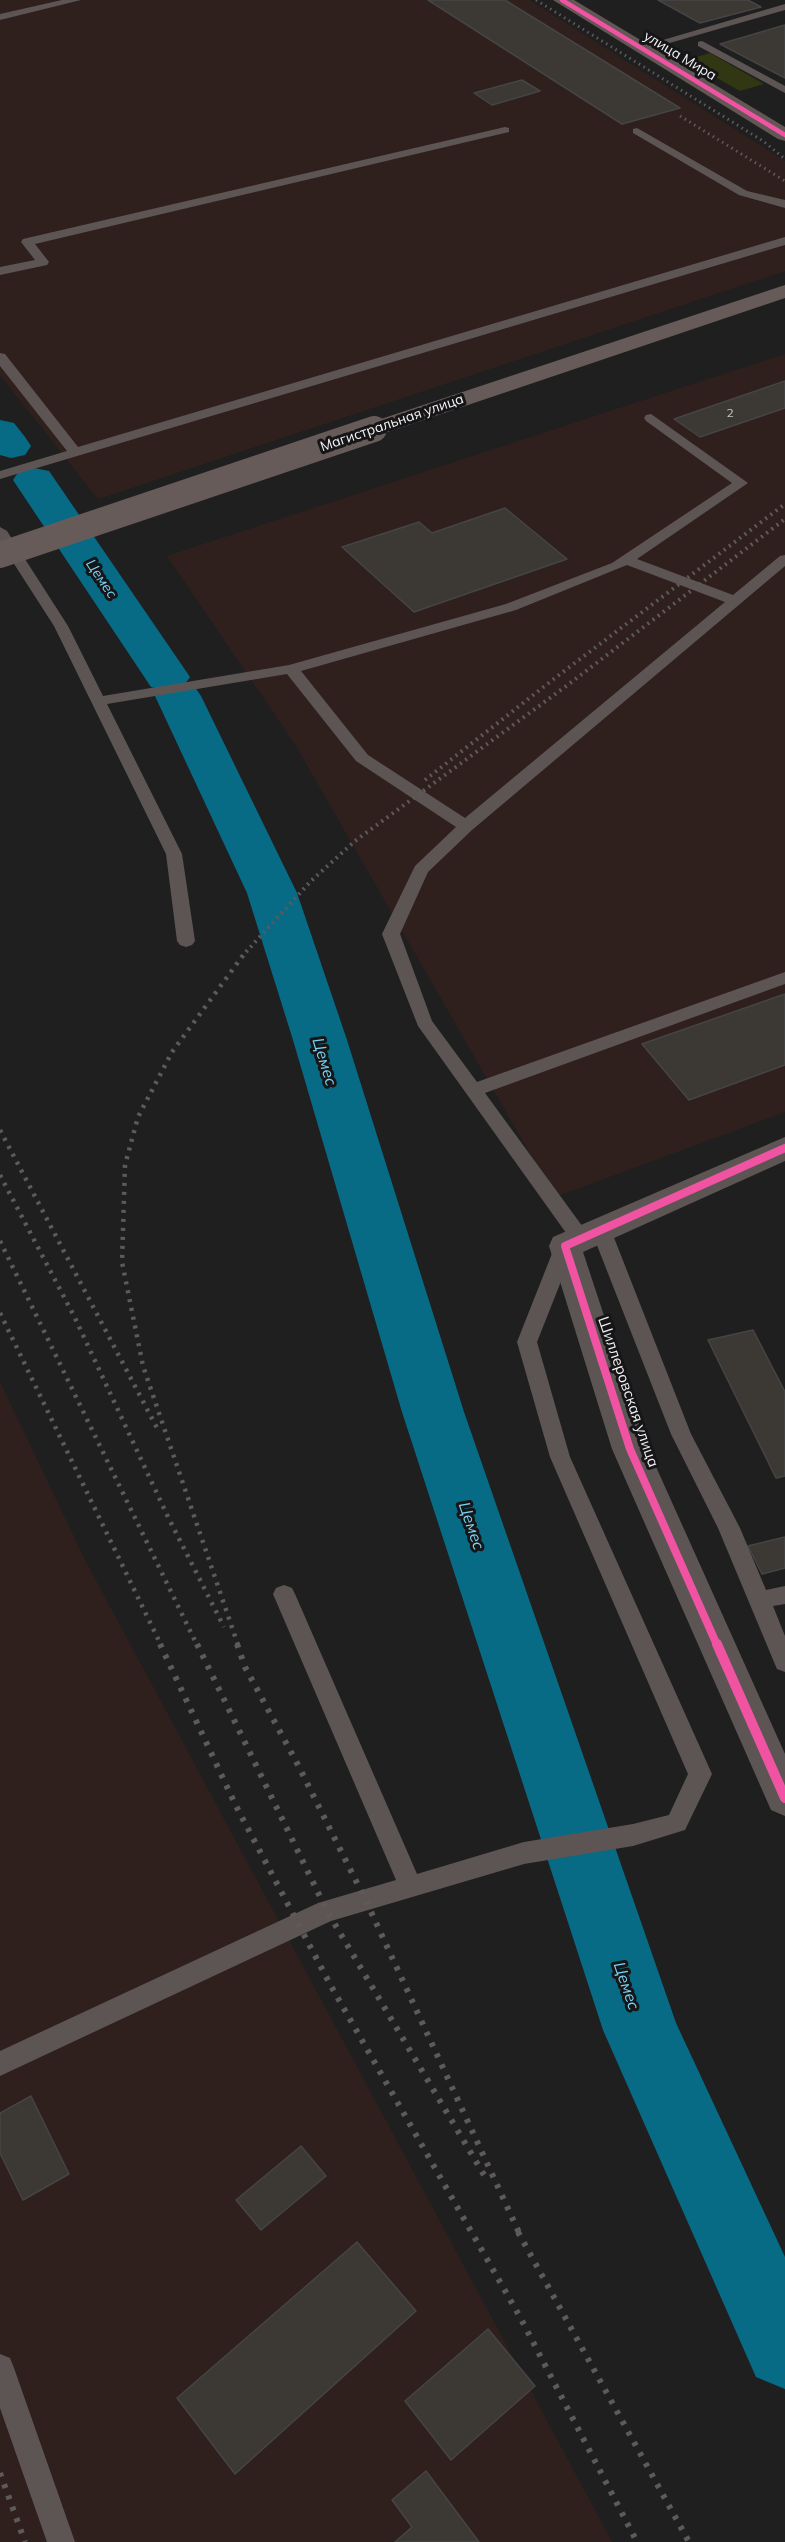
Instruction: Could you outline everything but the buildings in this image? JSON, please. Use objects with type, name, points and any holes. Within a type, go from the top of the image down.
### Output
[{"type":"highway","name":"Магистральная улица","points":[[0,555],[785,291]]},
{"type":"street","name":"улица Мира","points":[[562,0],[656,53],[785,135]]},
{"type":"street","points":[[582,1238],[785,1148]]},
{"type":"street","name":"Шиллеровская улица","points":[[582,1238],[630,1449],[785,1798]]},
{"type":"lane","points":[[0,17],[76,0]]},
{"type":"lane","points":[[775,0],[785,7]]},
{"type":"lane","points":[[656,53],[785,7]]},
{"type":"lane","points":[[722,38],[696,46],[785,90]]},
{"type":"lane","points":[[0,271],[43,262],[27,242],[505,130]]},
{"type":"lane","points":[[637,131],[743,193],[785,204]]},
{"type":"lane","points":[[0,475],[785,241]]},
{"type":"lane","points":[[0,357],[76,454]]},
{"type":"lane","points":[[98,701],[291,669],[511,608],[617,566],[741,483],[651,418]]},
{"type":"lane","points":[[0,531],[61,626],[174,854],[186,941]]},
{"type":"lane","points":[[785,559],[466,826],[421,870],[391,934],[424,1022],[582,1238],[729,1528],[785,1662]]},
{"type":"lane","points":[[626,560],[735,601]]},
{"type":"lane","points":[[291,669],[362,758],[466,826]]},
{"type":"lane","points":[[473,1090],[785,978]]},
{"type":"lane","points":[[0,2064],[327,1911],[524,1853],[633,1835],[677,1822],[700,1774],[560,1457],[527,1342],[582,1238]]},
{"type":"lane","points":[[284,1594],[411,1887]]},
{"type":"lane","points":[[759,1600],[785,1595]]},
{"type":"lane","points":[[0,2368],[61,2542]]},
{"type":"shaded area","points":[[0,0],[529,0],[785,161],[785,271],[98,499],[0,375]]},
{"type":"shaded area","points":[[785,354],[785,1112],[555,1197],[295,744],[167,556]]},
{"type":"shaded area","points":[[0,1382],[86,1562],[612,2542],[0,2542]]},
{"type":"green space","points":[[710,53],[764,84],[740,91],[685,60]]},
{"type":"waterway","name":"Цемес","points":[[0,432],[11,446]]},
{"type":"waterway","name":"Цемес","points":[[34,480],[167,677]]},
{"type":"waterway","name":"Цемес","points":[[178,696],[272,893],[320,1040],[433,1412],[641,2030],[785,2348]]},
{"type":"railway","points":[[536,0],[763,141],[785,159]]},
{"type":"railway","points":[[680,116],[785,181]]},
{"type":"railway","points":[[425,780],[555,678],[785,504]]},
{"type":"railway","points":[[246,952],[311,881],[355,841],[569,684],[785,519]]},
{"type":"railway","points":[[238,1645],[143,1366],[122,1262],[125,1165],[138,1117],[172,1052],[247,950]]},
{"type":"railway","points":[[0,1130],[157,1428]]},
{"type":"railway","points":[[0,1175],[75,1318],[168,1517],[224,1627]]},
{"type":"railway","points":[[0,1241],[197,1645]]},
{"type":"railway","points":[[0,1313],[161,1645]]},
{"type":"railway","points":[[160,1644],[236,1806],[331,1986],[520,2317],[637,2542]]},
{"type":"railway","points":[[197,1644],[327,1911],[487,2180]]},
{"type":"railway","points":[[237,1644],[245,1667],[298,1765],[366,1901],[522,2239]]},
{"type":"railway","points":[[518,2232],[689,2542]]},
{"type":"railway","points":[[0,2473],[25,2542]]},
{"type":"cycle path","points":[[562,0],[785,135]]},
{"type":"cycle path","points":[[785,1148],[565,1246],[630,1449],[785,1798]]}]
